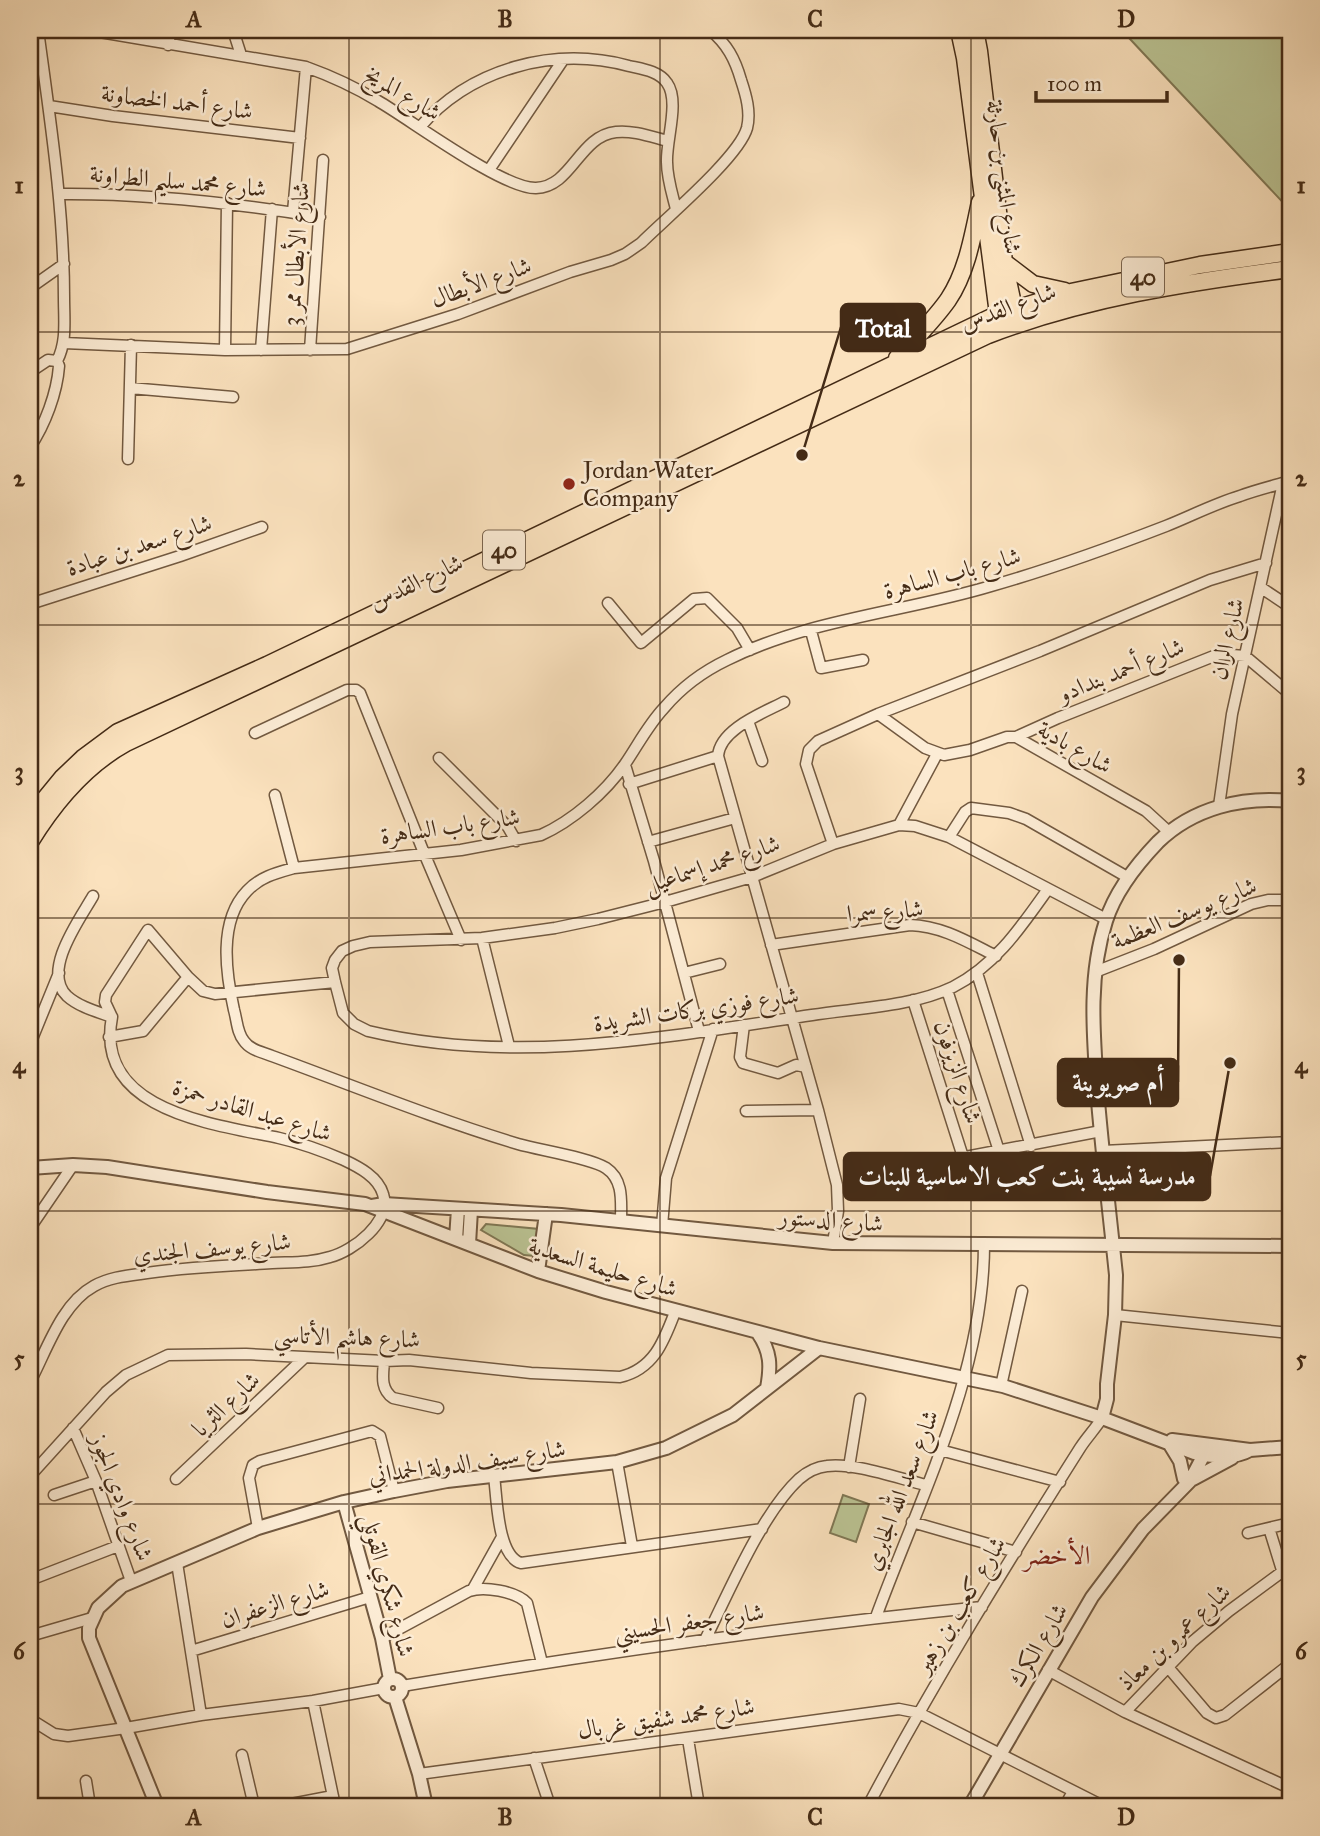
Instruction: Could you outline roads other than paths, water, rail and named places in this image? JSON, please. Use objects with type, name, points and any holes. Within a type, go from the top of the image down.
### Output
[{"type":"highway","name":"شارع المثنى بن حارثة","points":[[959,30],[983,186],[1009,319]]},
{"type":"highway","name":"شارع المثنى بن حارثة","points":[[975,30],[1009,319]]},
{"type":"highway","points":[[890,365],[950,298],[972,242],[983,186]]},
{"type":"highway","name":"شارع القدس","points":[[30,842],[54,806],[86,772],[127,743],[514,561],[1009,319],[1070,292],[1200,265],[1290,252]]},
{"type":"highway","points":[[1004,262],[1033,284],[1070,292]]},
{"type":"highway","name":"شارع القدس","points":[[30,817],[41,801],[76,765],[118,732],[267,665],[890,365],[1009,319],[1210,280],[1290,270]]},
{"type":"street","points":[[30,447],[40,431],[52,400],[64,343],[64,264],[59,194],[38,30]]},
{"type":"street","name":"شارع المريخ","points":[[89,30],[306,67],[349,85],[513,183],[536,188],[554,183],[589,145],[605,134],[625,132],[668,141]]},
{"type":"street","points":[[168,45],[171,30]]},
{"type":"street","points":[[233,30],[242,55]]},
{"type":"street","name":"شارع الأبطال","points":[[64,343],[225,350],[310,350],[359,346],[458,314],[625,254],[641,243],[727,160],[743,138],[749,113],[737,66],[730,50],[710,30]]},
{"type":"street","points":[[420,127],[442,104],[473,83],[512,67],[563,60],[596,59],[662,76],[671,90],[668,179],[676,209]]},
{"type":"street","points":[[489,170],[563,60]]},
{"type":"street","name":"شارع محمد سليم الطراونة","points":[[293,212],[306,67]]},
{"type":"street","name":"شارع أحمد الخصاونة","points":[[49,106],[300,138]]},
{"type":"street","name":"شارع الأبطال ممر 3","points":[[310,350],[323,160]]},
{"type":"street","name":"شارع محمد سليم الطراونة","points":[[59,194],[111,194],[227,203],[320,217]]},
{"type":"street","points":[[225,350],[227,203]]},
{"type":"street","points":[[261,350],[272,209]]},
{"type":"street","points":[[30,288],[64,264]]},
{"type":"street","points":[[128,459],[131,345]]},
{"type":"street","points":[[30,372],[48,360],[58,364]]},
{"type":"street","points":[[130,388],[233,397]]},
{"type":"street","name":"شارع الران","points":[[1219,806],[1232,714],[1286,482]]},
{"type":"street","name":"شارع باب الساهرة","points":[[621,1221],[619,1184],[606,1168],[518,1144],[253,1049],[242,1038],[231,993],[228,944],[232,915],[245,892],[269,875],[294,868],[516,841],[541,835],[595,797],[625,765],[652,722],[684,688],[725,661],[750,650],[811,631],[971,592],[1052,567],[1135,538],[1237,496],[1286,482]]},
{"type":"street","name":"شارع سعد بن عبادة","points":[[30,604],[262,527]]},
{"type":"street","points":[[833,844],[807,764],[809,750],[818,741],[878,714],[1040,651],[1210,580],[1266,563]]},
{"type":"street","points":[[1260,587],[1290,607]]},
{"type":"street","points":[[608,603],[641,642],[694,599],[707,598],[737,628],[750,650]]},
{"type":"street","points":[[811,631],[821,668],[863,660]]},
{"type":"street","name":"شارع أحمد بندادو","points":[[1016,737],[1207,658],[1228,654],[1245,656]]},
{"type":"street","points":[[1245,656],[1290,694]]},
{"type":"street","points":[[256,733],[347,690],[356,690],[363,700],[461,940]]},
{"type":"street","points":[[784,702],[727,735],[719,748],[718,756],[837,1185],[838,1212],[833,1243]]},
{"type":"street","points":[[878,714],[937,754],[899,825]]},
{"type":"street","points":[[748,721],[762,761]]},
{"type":"street","name":"شارع بادية","points":[[937,754],[956,754],[1007,737],[1016,737],[1146,811],[1169,832]]},
{"type":"street","points":[[629,784],[718,756]]},
{"type":"street","points":[[439,758],[505,823],[516,841]]},
{"type":"street","points":[[625,765],[699,1031]]},
{"type":"street","points":[[275,795],[294,868]]},
{"type":"street","points":[[1097,1421],[1107,1399],[1116,1275],[1093,1035],[1095,972],[1106,919],[1129,878],[1169,832],[1195,816],[1219,806],[1248,800],[1290,801]]},
{"type":"street","points":[[948,837],[965,812],[971,808],[1009,813],[1026,819],[1129,878]]},
{"type":"street","points":[[648,842],[736,818]]},
{"type":"street","name":"شارع محمد إسماعيل","points":[[335,982],[332,968],[335,960],[342,951],[353,946],[379,942],[461,940],[555,928],[665,902],[752,877],[833,844],[899,825],[915,826],[948,837],[1106,919]]},
{"type":"street","name":"شارع فوزي بركات الشريدة","points":[[335,982],[342,1013],[354,1024],[368,1031],[451,1046],[546,1048],[699,1031],[913,1000],[947,989],[977,973],[996,956],[1048,889]]},
{"type":"street","points":[[30,1044],[59,972],[62,953],[93,895]]},
{"type":"street","name":"شارع يوسف العظمة","points":[[1095,972],[1154,949],[1251,904],[1268,900],[1290,900]]},
{"type":"street","name":"شارع سمرا","points":[[771,945],[910,925],[953,934],[996,956]]},
{"type":"street","points":[[188,977],[143,1031],[109,1037],[112,1017],[105,1002],[107,995],[148,930],[188,977],[205,992],[231,993],[335,982]]},
{"type":"street","points":[[482,938],[509,1046]]},
{"type":"street","points":[[684,973],[720,964]]},
{"type":"street","points":[[59,972],[62,987],[68,997],[76,1003],[112,1017]]},
{"type":"street","points":[[977,973],[1031,1146]]},
{"type":"street","points":[[947,989],[999,1151]]},
{"type":"street","name":"شارع الزيزفون","points":[[913,1000],[963,1157]]},
{"type":"street","points":[[744,1025],[740,1057],[743,1063],[778,1073],[796,1065],[806,1067]]},
{"type":"street","points":[[662,1226],[666,1178],[713,1029]]},
{"type":"street","name":"شارع عبد القادر حمزة","points":[[109,1037],[113,1062],[128,1082],[144,1096],[175,1112],[202,1121],[299,1143],[357,1166],[378,1184],[384,1197],[380,1208]]},
{"type":"street","points":[[746,1111],[818,1110]]},
{"type":"street","points":[[934,1163],[1101,1131]]},
{"type":"street","points":[[1103,1151],[1290,1142]]},
{"type":"street","points":[[30,1228],[73,1165]]},
{"type":"street","name":"شارع حليمة السعدية","points":[[30,1168],[73,1165],[143,1171],[380,1208],[538,1271],[818,1348],[1000,1386],[1097,1421],[1165,1441],[1201,1449],[1245,1452],[1290,1447]]},
{"type":"street","name":"شارع الدستور","points":[[380,1208],[546,1214],[833,1243],[1290,1246]]},
{"type":"street","name":"شارع يوسف الجندي","points":[[30,1382],[63,1319],[82,1294],[99,1283],[163,1270],[303,1262],[334,1256],[367,1235],[380,1208]]},
{"type":"street","points":[[462,1241],[464,1209]]},
{"type":"street","points":[[538,1271],[546,1214]]},
{"type":"street","name":"شارع سعد الله الجابري","points":[[876,1617],[965,1377],[979,1314],[984,1244]]},
{"type":"street","points":[[1000,1386],[1022,1292]]},
{"type":"street","name":"شارع هاشم الأتاسي","points":[[30,1476],[106,1392],[126,1375],[168,1355],[246,1354],[432,1362],[531,1373],[620,1377],[633,1374],[652,1360],[662,1346],[676,1311]]},
{"type":"street","points":[[1115,1315],[1290,1333]]},
{"type":"street","points":[[758,1333],[765,1343],[771,1362],[767,1388]]},
{"type":"street","name":"شارع سيف الدولة الحمداني","points":[[92,1618],[107,1599],[131,1581],[258,1528],[344,1502],[447,1481],[617,1462],[666,1448],[720,1423],[818,1348]]},
{"type":"street","name":"شارع الثريا","points":[[176,1479],[304,1358]]},
{"type":"street","points":[[384,1361],[383,1384],[388,1394],[393,1398],[438,1408]]},
{"type":"street","points":[[849,1466],[860,1399]]},
{"type":"street","name":"شارع كعب بن زهير","points":[[868,1806],[982,1607],[1097,1421]]},
{"type":"street","name":"شارع وادي الجوز","points":[[73,1428],[96,1481],[131,1581]]},
{"type":"street","points":[[258,1528],[249,1478],[253,1465],[260,1461],[372,1431],[384,1447],[394,1491]]},
{"type":"street","points":[[1165,1441],[1178,1455],[1186,1481],[1245,1452]]},
{"type":"street","name":"شارع الكرك","points":[[970,1806],[1091,1597],[1118,1560],[1186,1481],[1201,1449]]},
{"type":"street","points":[[940,1450],[1060,1482]]},
{"type":"street","points":[[617,1462],[632,1546]]},
{"type":"street","points":[[705,1640],[762,1529],[787,1493],[808,1473],[830,1465],[849,1466],[926,1485]]},
{"type":"street","points":[[494,1476],[502,1537],[509,1556],[521,1563],[762,1529]]},
{"type":"street","points":[[54,1495],[96,1481]]},
{"type":"street","name":"شارع شكري القوتلي","points":[[344,1502],[426,1806]]},
{"type":"street","points":[[912,1522],[1016,1552]]},
{"type":"street","points":[[1248,1533],[1290,1523]]},
{"type":"street","points":[[1269,1528],[1290,1583]]},
{"type":"street","points":[[473,1589],[502,1537]]},
{"type":"street","points":[[30,1580],[118,1546]]},
{"type":"street","points":[[177,1563],[201,1715]]},
{"type":"street","name":"شارع عمرو بن معاذ","points":[[1048,1670],[1125,1712],[1167,1666],[1229,1611],[1286,1568]]},
{"type":"street","points":[[382,1638],[473,1589],[484,1588],[517,1596],[527,1603],[542,1663]]},
{"type":"street","name":"شارع الزعفران","points":[[191,1651],[370,1597]]},
{"type":"street","name":"شارع جعفر الحسيني","points":[[30,1719],[54,1734],[68,1736],[313,1701],[542,1663],[876,1617],[982,1607]]},
{"type":"street","points":[[30,1636],[92,1618]]},
{"type":"street","points":[[92,1618],[89,1628],[90,1646],[158,1806]]},
{"type":"street","points":[[1167,1666],[1207,1713],[1216,1718],[1225,1716],[1290,1664]]},
{"type":"street","points":[[281,1806],[334,1801],[313,1701]]},
{"type":"street","name":"شارع محمد شفيق غربال","points":[[419,1774],[894,1709],[919,1713]]},
{"type":"street","points":[[1125,1712],[1283,1785]]},
{"type":"street","points":[[919,1713],[1103,1806]]},
{"type":"street","points":[[688,1739],[699,1806]]},
{"type":"street","points":[[242,1755],[254,1806]]},
{"type":"street","points":[[534,1758],[550,1806]]},
{"type":"street","points":[[86,1781],[90,1806]]},
{"type":"street","points":[[1065,1806],[1073,1791]]},
{"type":"place","name":"Total","points":[[802,455]]},
{"type":"place","name":"Jordan Water Company","points":[[569,484]]},
{"type":"place","name":"أم صويوينة","points":[[1179,960]]},
{"type":"place","name":"مدرسة نسيبة بنت كعب الاساسية للبنات","points":[[1230,1063]]},
{"type":"district","name":"الأخضر","points":[[1057,1555]]}]
